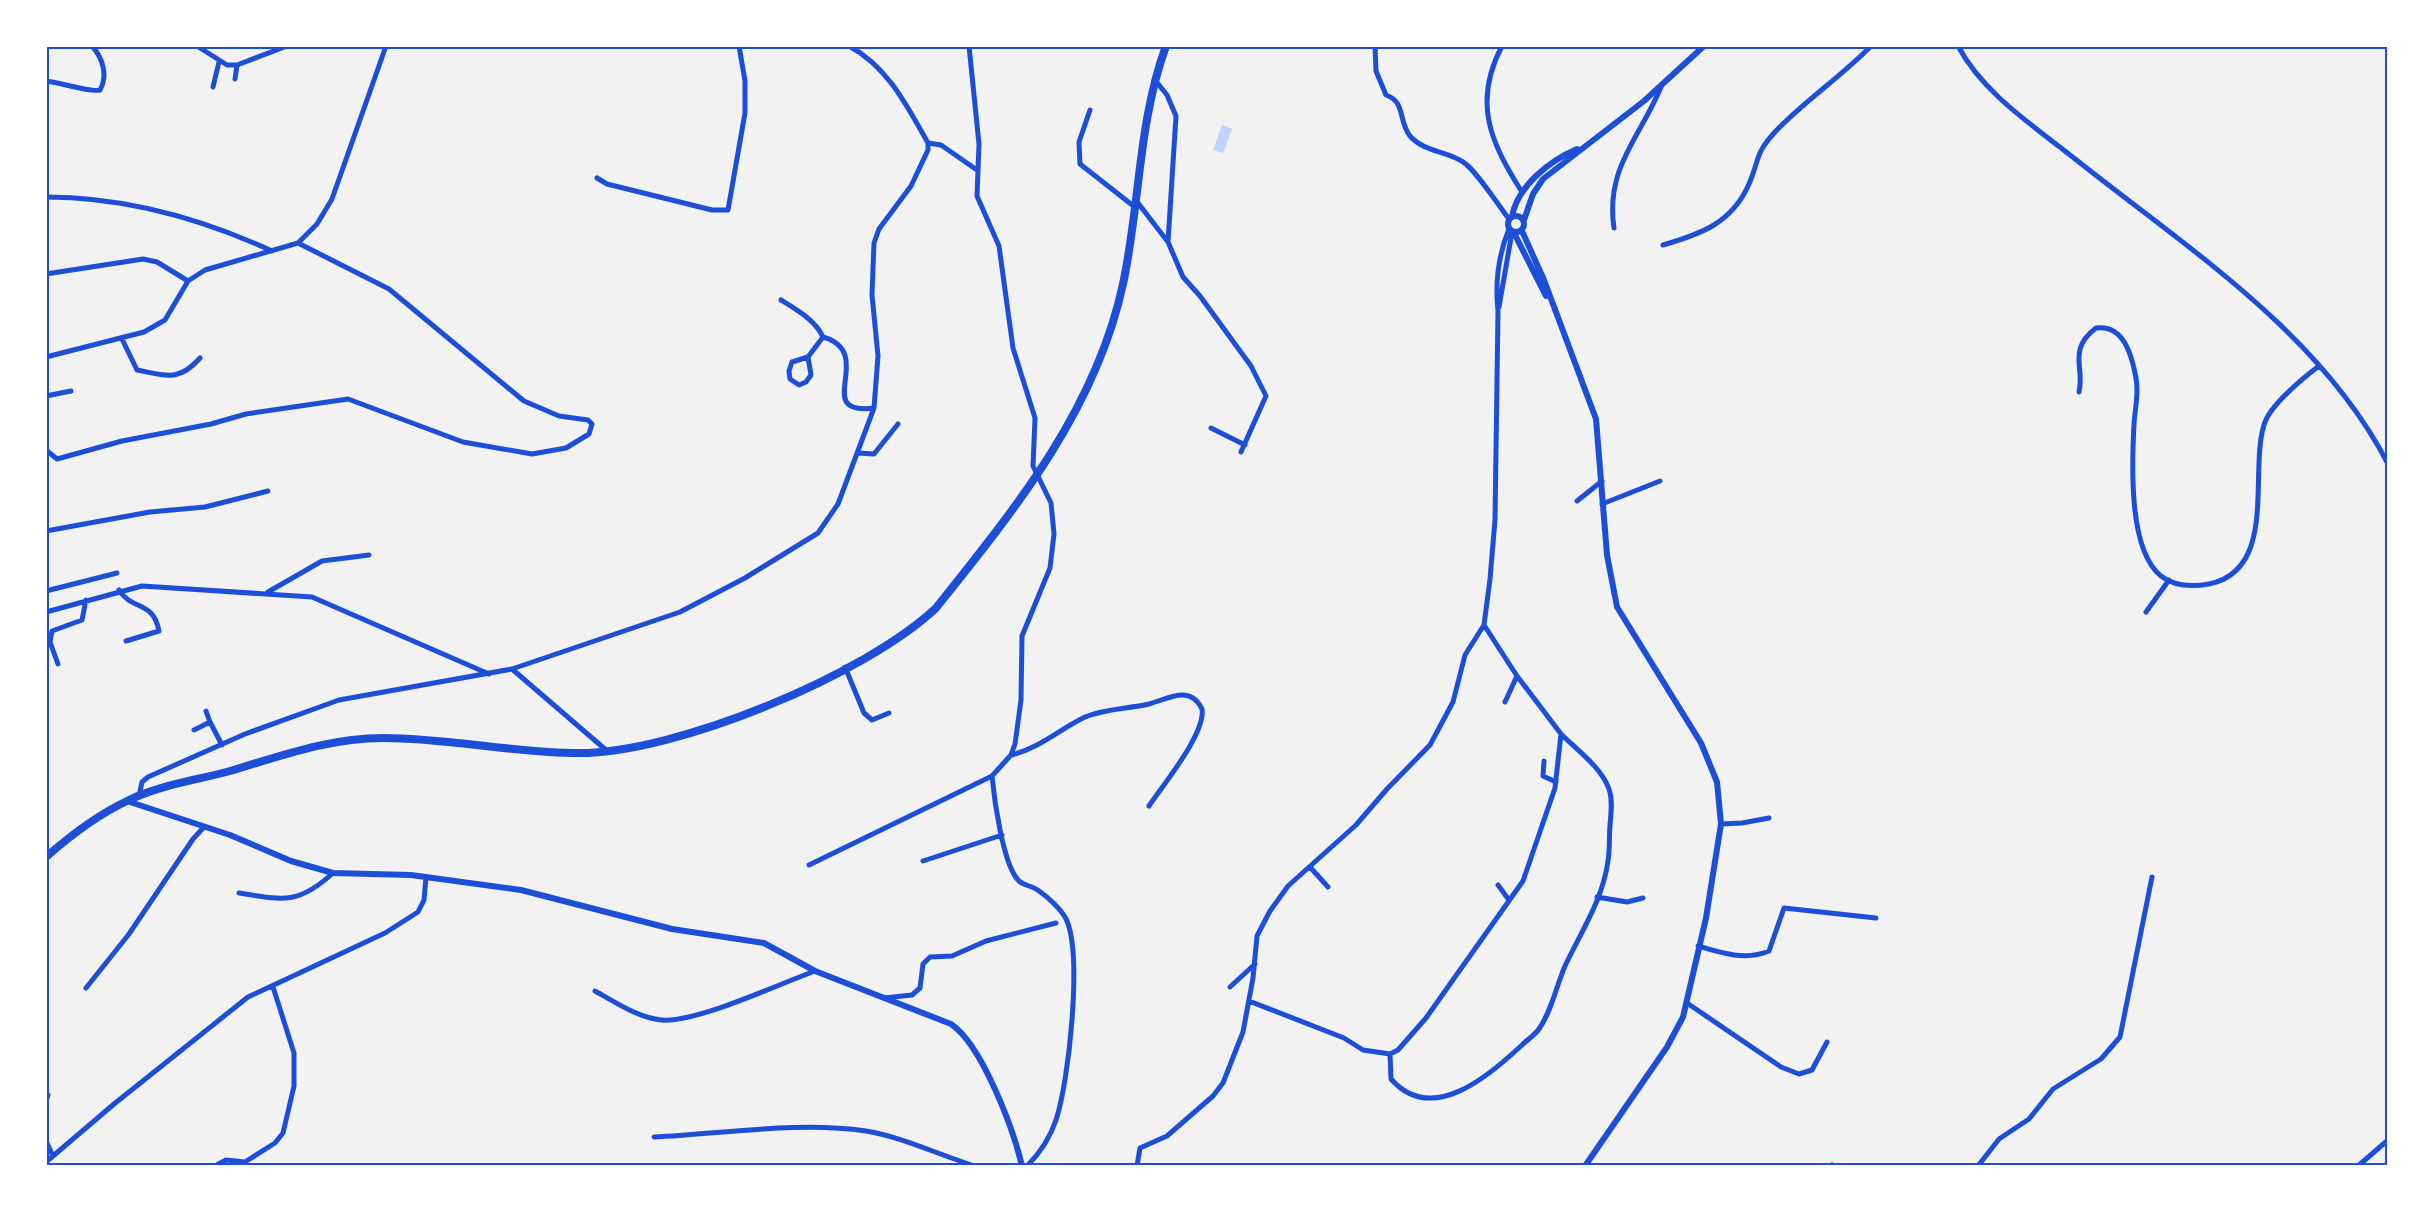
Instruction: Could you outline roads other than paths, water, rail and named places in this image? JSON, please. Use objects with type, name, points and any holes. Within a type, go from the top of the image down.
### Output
[{"type":"main road","points":[[46,856],[66,839],[139,796],[337,741],[387,738],[508,750],[579,753],[607,751],[663,741],[758,710],[845,667],[918,625],[936,608],[1038,477],[1079,408],[1116,312],[1138,206],[1146,125],[1155,80],[1166,46]]},
{"type":"street","points":[[46,81],[74,85],[95,92],[100,90],[105,81],[104,74],[99,54],[92,46]]},
{"type":"street","points":[[197,46],[219,62],[237,64],[287,46]]},
{"type":"street","points":[[46,357],[144,332],[165,320],[188,281],[205,270],[298,243],[317,224],[332,199],[386,46]]},
{"type":"street","points":[[597,178],[607,184],[712,210],[728,210],[745,113],[745,81],[739,46]]},
{"type":"street","points":[[139,796],[142,782],[148,777],[222,745],[339,700],[512,669],[698,604],[818,533],[830,519],[874,408],[878,356],[872,295],[874,243],[879,229],[911,186],[928,150],[928,143],[891,82],[874,64],[849,46]]},
{"type":"street","points":[[809,865],[992,776],[1011,755],[1019,719],[1022,636],[1052,558],[1054,534],[1051,503],[1033,466],[1035,418],[1014,355],[999,246],[977,195],[978,123],[969,46]]},
{"type":"street","points":[[1375,46],[1376,71],[1386,95],[1395,98],[1399,104],[1409,135],[1421,146],[1467,164],[1511,218],[1524,220]]},
{"type":"street","points":[[1502,46],[1490,78],[1489,131],[1522,192]]},
{"type":"street","points":[[1551,304],[1544,280],[1522,231],[1524,220],[1538,186],[1582,146],[1661,87],[1704,46]]},
{"type":"street","points":[[1663,245],[1700,234],[1723,221],[1748,186],[1759,150],[1790,117],[1871,46]]},
{"type":"street","points":[[1958,46],[1965,60],[2006,104],[2234,285],[2300,343],[2350,407],[2388,464]]},
{"type":"street","points":[[213,87],[219,62]]},
{"type":"street","points":[[235,79],[237,64]]},
{"type":"street","points":[[1155,80],[1167,94],[1176,116],[1168,242]]},
{"type":"street","points":[[1614,228],[1611,202],[1620,169],[1628,147],[1650,114],[1661,87]]},
{"type":"street","points":[[1090,110],[1079,142],[1080,164],[1138,206],[1168,242],[1183,277],[1200,296],[1251,366],[1266,396],[1241,452]]},
{"type":"street","points":[[928,143],[941,146],[977,170]]},
{"type":"street","points":[[1582,146],[1558,160],[1522,192],[1511,218],[1512,231],[1551,304],[1576,361],[1596,419],[1602,504],[1611,584],[1617,607],[1701,743],[1717,782],[1721,824],[1687,1003],[1667,1047],[1585,1166]]},
{"type":"street","points":[[46,197],[92,197],[162,211],[228,230],[272,251]]},
{"type":"street","points":[[1512,231],[1522,231]]},
{"type":"street","points":[[1137,1166],[1138,1153],[1144,1145],[1167,1136],[1219,1089],[1237,1052],[1249,1001],[1257,936],[1265,918],[1288,886],[1356,825],[1430,745],[1453,702],[1465,655],[1484,626],[1495,520],[1498,311],[1495,288],[1498,266],[1512,231]]},
{"type":"street","points":[[46,450],[57,459],[122,441],[211,424],[246,414],[348,399],[463,442],[532,454],[556,452],[589,434],[592,424],[588,420],[559,416],[524,401],[389,289],[298,243]]},
{"type":"street","points":[[46,274],[143,259],[157,262],[188,281]]},
{"type":"street","points":[[781,300],[802,314],[819,329],[823,337],[835,340],[846,353],[848,362],[844,395],[847,402],[860,410],[874,408]]},
{"type":"street","points":[[2079,392],[2081,385],[2077,370],[2079,354],[2084,342],[2096,328],[2112,329],[2126,345],[2136,379],[2135,467],[2140,540],[2151,567],[2169,580],[2186,586],[2213,583],[2233,572],[2242,562],[2257,530],[2259,458],[2264,424],[2288,394],[2319,366]]},
{"type":"street","points":[[808,357],[811,375],[799,386],[790,379],[789,371],[792,362],[808,357],[823,337]]},
{"type":"street","points":[[122,339],[136,370],[167,377],[192,367],[200,358]]},
{"type":"street","points":[[46,396],[70,391]]},
{"type":"street","points":[[858,453],[874,454],[898,424]]},
{"type":"street","points":[[1211,428],[1245,445]]},
{"type":"street","points":[[1602,504],[1660,481]]},
{"type":"street","points":[[1577,501],[1602,482]]},
{"type":"street","points":[[46,531],[150,512],[205,507],[268,491]]},
{"type":"street","points":[[268,592],[300,571],[322,561],[369,555]]},
{"type":"street","points":[[46,591],[117,573]]},
{"type":"street","points":[[2146,612],[2169,580]]},
{"type":"street","points":[[46,612],[142,585],[231,593],[268,592],[312,597],[489,674]]},
{"type":"street","points":[[119,590],[123,598],[149,609],[157,620],[159,631],[126,641]]},
{"type":"street","points":[[58,664],[50,642],[52,631],[82,620],[86,600]]},
{"type":"street","points":[[1390,1054],[1391,1079],[1400,1089],[1415,1096],[1447,1097],[1484,1080],[1538,1031],[1598,897],[1608,862],[1610,789],[1597,770],[1561,734],[1517,676],[1484,626]]},
{"type":"street","points":[[845,667],[864,713],[872,720],[889,713]]},
{"type":"street","points":[[512,669],[607,751]]},
{"type":"street","points":[[1505,702],[1517,676]]},
{"type":"street","points":[[1011,755],[1025,752],[1071,724],[1103,710],[1150,704],[1167,696],[1182,694],[1193,698],[1202,709],[1200,726],[1190,746],[1149,806]]},
{"type":"street","points":[[206,711],[222,745]]},
{"type":"street","points":[[194,730],[210,722]]},
{"type":"street","points":[[1249,1001],[1344,1038],[1364,1050],[1390,1054],[1404,1045],[1426,1018],[1523,881],[1556,782],[1561,734]]},
{"type":"street","points":[[1544,761],[1543,777],[1556,782]]},
{"type":"street","points":[[127,801],[204,827],[291,861],[333,873],[426,877],[520,890],[672,929],[764,943],[815,971],[951,1024],[963,1033],[976,1052],[1013,1129],[1025,1166],[1047,1142],[1060,1105],[1072,1023],[1071,945],[1064,915],[1039,890],[1021,883],[1015,876],[1002,836],[994,801],[992,776]]},
{"type":"street","points":[[1721,824],[1769,818]]},
{"type":"street","points":[[86,988],[129,934],[193,839],[204,827]]},
{"type":"street","points":[[923,861],[1002,836]]},
{"type":"street","points":[[1310,867],[1328,887]]},
{"type":"street","points":[[239,893],[295,898],[319,886],[333,873]]},
{"type":"street","points":[[46,1162],[114,1104],[248,997],[385,933],[418,912],[424,900],[426,877]]},
{"type":"street","points":[[1978,1166],[1994,1144],[2029,1119],[2053,1089],[2101,1059],[2120,1037],[2152,877]]},
{"type":"street","points":[[1498,885],[1509,900]]},
{"type":"street","points":[[1598,897],[1627,902],[1643,898]]},
{"type":"street","points":[[1698,946],[1734,956],[1761,954],[1769,951],[1784,908],[1876,918]]},
{"type":"street","points":[[884,998],[912,995],[920,988],[922,964],[930,957],[952,957],[986,940],[1056,923]]},
{"type":"street","points":[[1230,987],[1255,964]]},
{"type":"street","points":[[594,991],[644,1017],[664,1021],[710,1011],[815,971]]},
{"type":"street","points":[[214,1166],[226,1160],[245,1161],[274,1143],[282,1133],[294,1086],[294,1053],[273,987]]},
{"type":"street","points":[[1687,1003],[1781,1067],[1799,1074],[1812,1070],[1827,1042]]},
{"type":"street","points":[[654,1137],[777,1130],[865,1131],[899,1139],[975,1166]]},
{"type":"street","points":[[2358,1166],[2388,1140]]},
{"type":"street","points":[[46,1141],[53,1156]]},
{"type":"water","points":[[1222,125],[1232,129],[1223,153],[1213,150]]},
{"type":"waterway","points":[[2382,1166],[2388,1160]]}]
